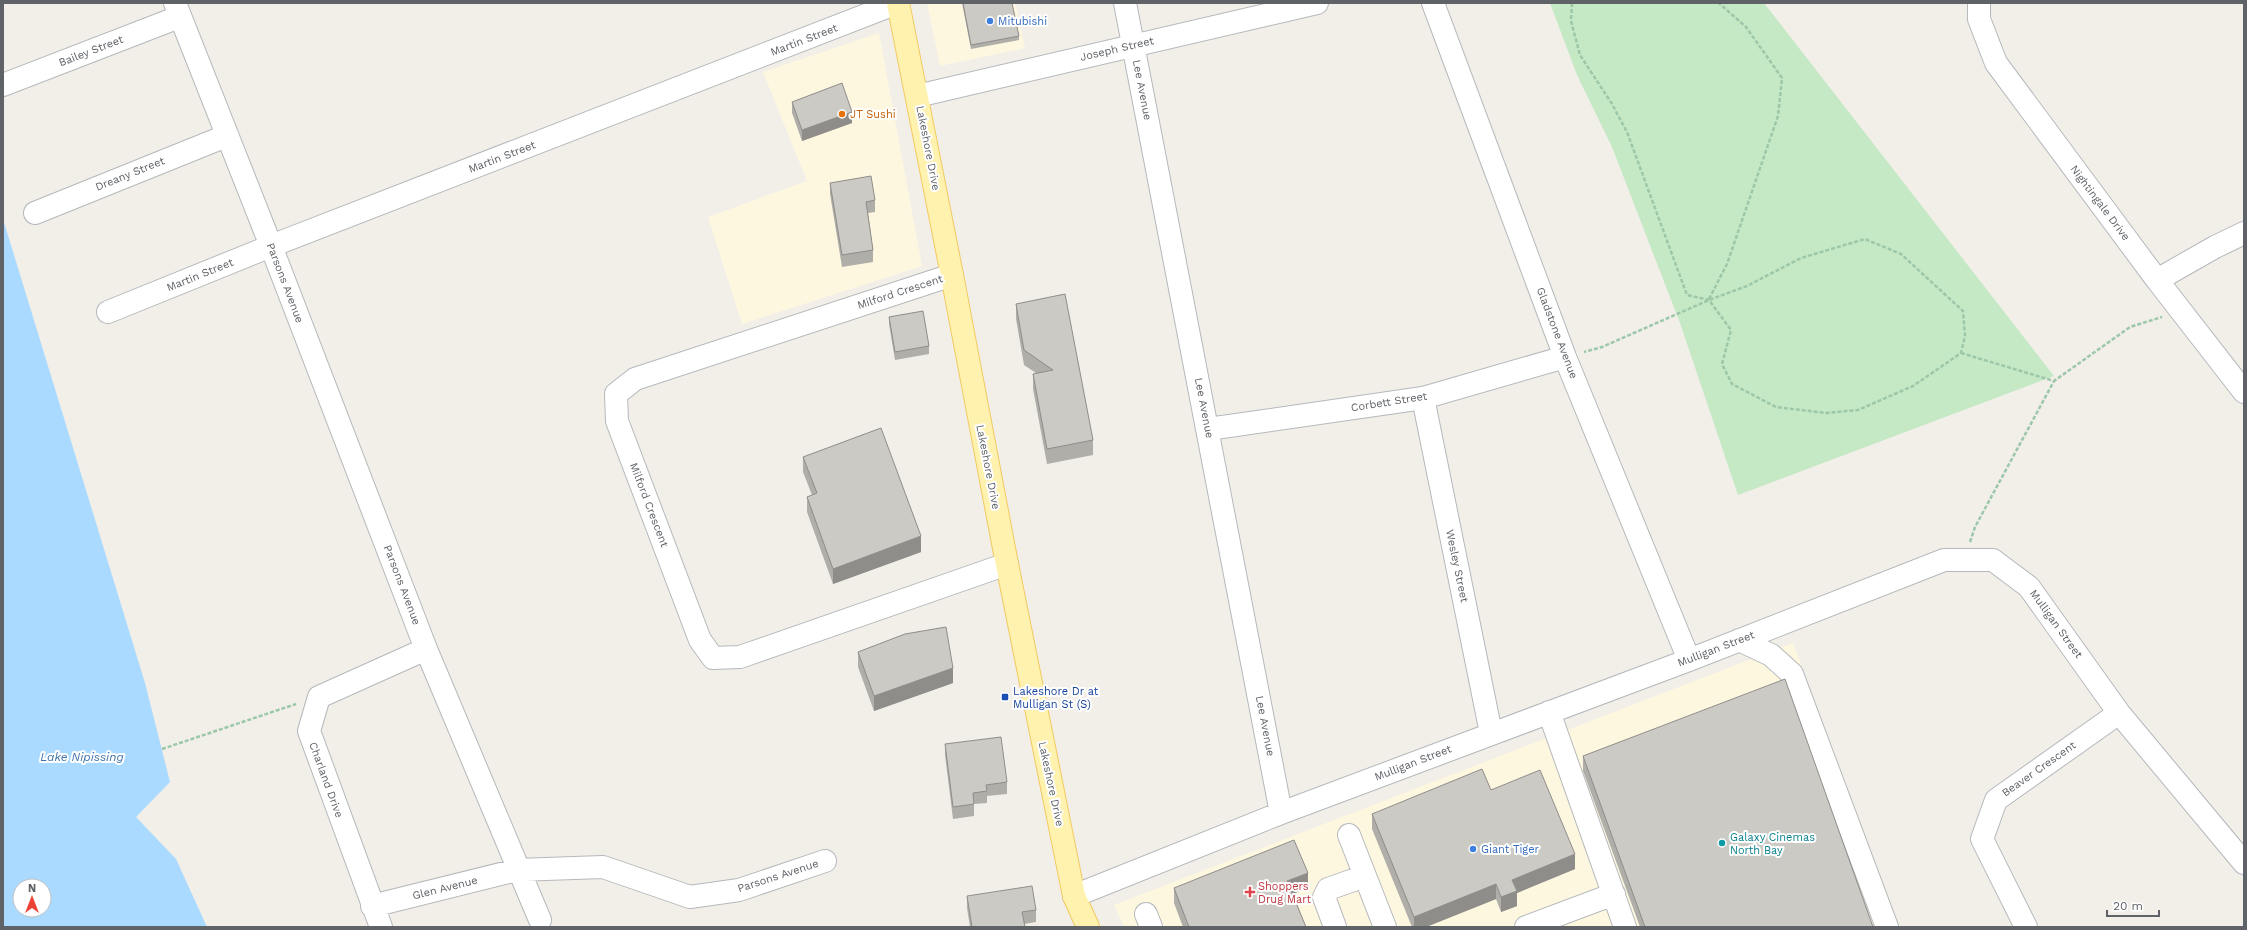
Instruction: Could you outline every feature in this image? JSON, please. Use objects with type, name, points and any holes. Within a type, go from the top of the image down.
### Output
[{"type":"main road","name":"Lakeshore Drive","points":[[898,3],[952,275],[1006,564],[1074,896],[1088,927]]},
{"type":"street","name":"Martin Street","points":[[108,312],[271,246],[898,3]]},
{"type":"street","name":"Lee Avenue","points":[[1125,3],[1281,813]]},
{"type":"street","name":"Joseph Street","points":[[917,96],[1316,3]]},
{"type":"street","name":"Gladstone Avenue","points":[[1433,3],[1565,357],[1689,660]]},
{"type":"street","name":"Nightingale Drive","points":[[1979,3],[1979,19],[1996,63],[2157,280],[2244,392]]},
{"type":"street","name":"Parsons Avenue","points":[[177,10],[271,246],[426,649],[517,870],[603,867],[690,897],[739,890],[825,861]]},
{"type":"street","name":"Bailey Street","points":[[3,85],[177,10]]},
{"type":"street","name":"Dreany Street","points":[[34,213],[226,136]]},
{"type":"street","points":[[2157,280],[2214,247],[2244,233]]},
{"type":"street","name":"Milford Crescent","points":[[952,275],[635,379],[616,394],[617,421],[700,640],[713,658],[740,657],[1006,564]]},
{"type":"street","name":"Corbett Street","points":[[1208,429],[1423,398],[1565,357]]},
{"type":"street","name":"Wesley Street","points":[[1423,398],[1491,733]]},
{"type":"street","name":"Mulligan Street","points":[[1074,896],[1281,813],[1689,660],[1944,560],[1993,560],[2029,587],[2119,713],[2244,863]]},
{"type":"street","points":[[1739,640],[1772,655],[1792,674],[1887,927]]},
{"type":"street","points":[[319,697],[426,649]]},
{"type":"street","name":"Charland Drive","points":[[319,697],[309,731],[372,906],[381,927]]},
{"type":"street","points":[[1549,712],[1625,927]]},
{"type":"street","name":"Beaver Crescent","points":[[2026,927],[1982,840],[1996,800],[2119,713]]},
{"type":"street","points":[[1349,835],[1385,927]]},
{"type":"street","points":[[517,870],[540,920]]},
{"type":"street","name":"Glen Avenue","points":[[372,906],[517,870]]},
{"type":"street","points":[[1335,927],[1324,897],[1328,889],[1365,876]]},
{"type":"street","points":[[1526,927],[1614,894]]},
{"type":"path","points":[[1565,357],[1602,347],[1709,300],[1747,286],[1801,258],[1865,240],[1901,254],[1963,311],[1965,336],[1961,353],[1913,386],[1858,410],[1826,413],[1776,407],[1732,384],[1722,364],[1731,330],[1709,300],[1687,295],[1627,132],[1612,104],[1580,55],[1571,21],[1572,3]]},
{"type":"path","points":[[1709,300],[1730,256],[1778,116],[1782,91],[1782,78],[1746,27],[1719,3]]},
{"type":"path","points":[[1964,560],[1975,527],[2054,381],[2130,327],[2181,311]]},
{"type":"path","points":[[1961,353],[2054,381]]},
{"type":"path","points":[[162,749],[319,697]]},
{"type":"shaded area","points":[[927,3],[1015,3],[1025,48],[940,66]]},
{"type":"shaded area","points":[[879,33],[922,266],[742,324],[708,217],[807,181],[763,72]]},
{"type":"shaded area","points":[[1793,643],[1900,927],[1124,927],[1114,905]]},
{"type":"green space","points":[[1550,3],[1764,3],[2054,376],[1738,495],[1680,323],[1612,147],[1577,75]]},
{"type":"water","name":"Lake Nipissing","points":[[3,219],[145,683],[170,782],[136,817],[176,859],[207,927],[3,927]]},
{"type":"building","name":"Mitubishi","points":[[963,3],[1012,3],[1019,36],[971,45]]},
{"type":"building","points":[[842,83],[852,112],[802,130],[792,102]]},
{"type":"building","points":[[871,176],[875,200],[866,202],[873,250],[842,255],[830,183]]},
{"type":"building","points":[[1065,294],[1093,440],[1047,449],[1033,374],[1053,370],[1024,350],[1016,304]]},
{"type":"building","points":[[923,311],[929,346],[895,352],[889,317]]},
{"type":"building","points":[[881,428],[921,536],[833,569],[807,497],[817,493],[803,457]]},
{"type":"building","points":[[946,627],[953,668],[874,696],[858,652],[905,634]]},
{"type":"building","name":"Galaxy Cinemas North Bay","points":[[1785,679],[1873,927],[1645,927],[1583,756]]},
{"type":"building","points":[[1001,737],[1007,782],[986,785],[987,791],[973,793],[974,804],[953,807],[945,744]]},
{"type":"building","name":"Giant Tiger","points":[[1482,769],[1491,790],[1540,770],[1575,854],[1512,880],[1517,891],[1501,897],[1496,884],[1414,917],[1372,814]]},
{"type":"building","name":"Shoppers Drug Mart","points":[[1294,840],[1308,873],[1287,881],[1306,927],[1189,927],[1174,888]]},
{"type":"building","points":[[1032,886],[1036,910],[1022,912],[1025,927],[972,927],[967,896]]},
{"type":"place","name":"Mitubishi","points":[[990,21]]},
{"type":"place","name":"JT Sushi","points":[[842,114]]},
{"type":"place","name":"Lakeshore Dr at Mulligan St (S)","points":[[1005,697]]},
{"type":"place","name":"Galaxy Cinemas North Bay","points":[[1722,843]]},
{"type":"place","name":"Giant Tiger","points":[[1473,849]]},
{"type":"place","name":"Shoppers Drug Mart","points":[[1250,892]]}]
